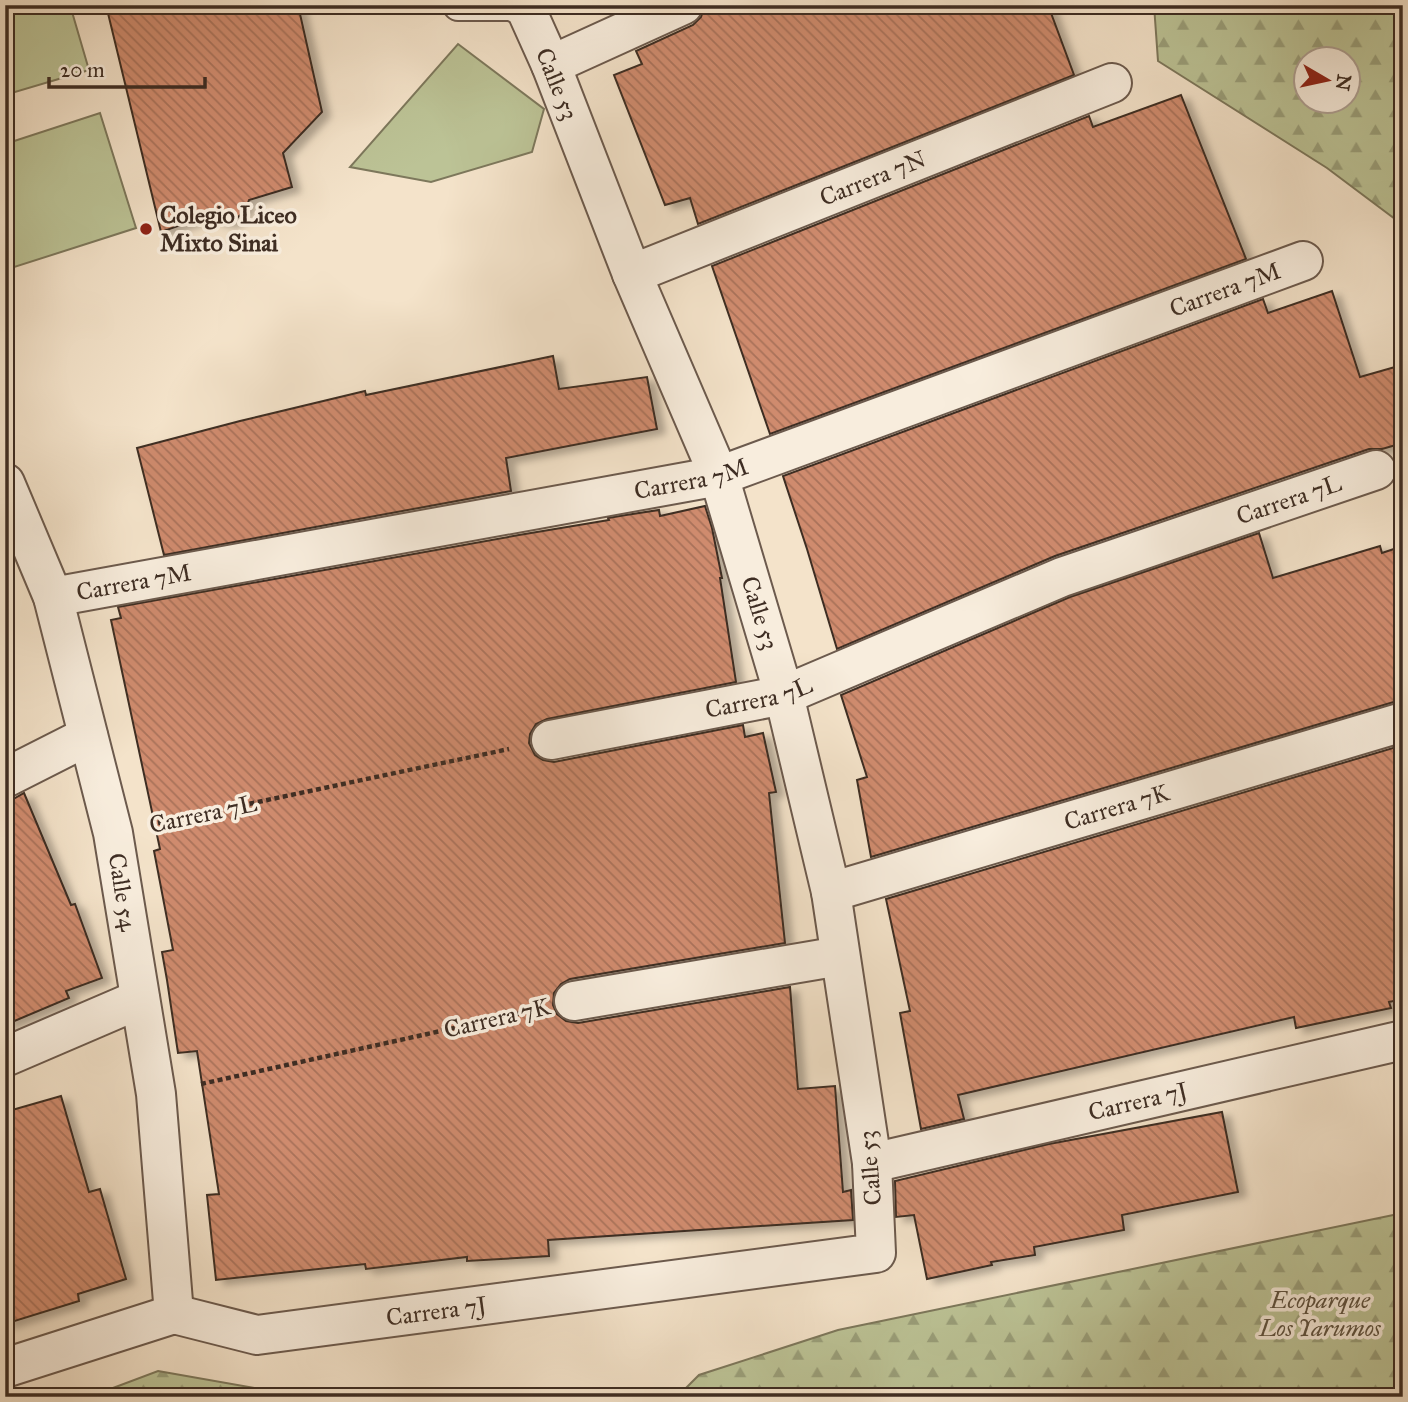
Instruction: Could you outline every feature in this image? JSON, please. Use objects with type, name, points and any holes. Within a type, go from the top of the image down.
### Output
[{"type":"street","points":[[551,65],[683,5]]},
{"type":"street","name":"Calle 53","points":[[525,8],[551,65],[632,274],[719,476],[784,695],[831,892],[872,1163],[876,1253]]},
{"type":"street","name":"Carrera 7N","points":[[632,274],[1112,83]]},
{"type":"street","name":"Carrera 7M","points":[[53,597],[719,476],[1303,261]]},
{"type":"street","name":"Carrera 7L","points":[[551,740],[784,695],[1062,577],[1376,470]]},
{"type":"street","name":"Calle 54","points":[[8,499],[53,597],[113,833],[156,1094],[174,1314]]},
{"type":"street","name":"Carrera 7K","points":[[831,892],[1403,722]]},
{"type":"street","points":[[5,778],[88,736]]},
{"type":"street","name":"Carrera 7K","points":[[574,1001],[841,956]]},
{"type":"street","points":[[5,1057],[140,999]]},
{"type":"street","name":"Carrera 7J","points":[[872,1163],[1403,1040]]},
{"type":"street","name":"Carrera 7J","points":[[174,1314],[257,1335],[876,1253]]},
{"type":"street","points":[[5,1368],[174,1314]]},
{"type":"lane","points":[[458,6],[525,8]]},
{"type":"path","name":"Carrera 7L","points":[[113,833],[551,740]]},
{"type":"path","name":"Carrera 7K","points":[[156,1094],[574,1001]]},
{"type":"green space","points":[[5,5],[70,5],[89,70],[5,95]]},
{"type":"green space","points":[[1154,5],[1403,5],[1403,225],[1327,168],[1158,61]]},
{"type":"green space","points":[[458,44],[544,109],[532,152],[431,182],[350,167]]},
{"type":"green space","points":[[100,113],[136,228],[5,270],[5,144]]},
{"type":"green space","name":"Ecoparque Los Yarumos","points":[[1403,1213],[1403,1397],[677,1397],[699,1375],[838,1330]]},
{"type":"green space","points":[[158,1371],[306,1397],[89,1397]]},
{"type":"building","points":[[106,5],[298,5],[322,112],[283,153],[292,187],[249,200],[245,211],[231,223],[217,221],[209,215],[161,232]]},
{"type":"building","points":[[705,5],[1048,5],[1074,75],[698,224],[690,198],[665,205],[614,75],[642,64],[636,51],[693,25],[701,17]]},
{"type":"building","points":[[1181,95],[1246,259],[770,434],[712,266],[1089,116],[1093,127]]},
{"type":"building","points":[[1332,291],[1360,377],[1395,367],[1403,395],[1403,443],[1382,449],[1369,449],[1055,556],[837,649],[783,476],[1263,299],[1268,313]]},
{"type":"building","points":[[553,356],[559,389],[647,377],[657,429],[506,458],[511,491],[164,555],[137,448],[365,391],[366,395]]},
{"type":"building","points":[[705,506],[722,578],[736,682],[547,719],[536,724],[530,734],[529,743],[535,755],[554,762],[743,725],[745,737],[763,733],[776,792],[769,793],[785,943],[570,979],[561,984],[554,993],[553,1005],[557,1014],[566,1021],[578,1023],[790,987],[798,1089],[835,1086],[843,1192],[851,1190],[853,1220],[548,1240],[549,1256],[467,1261],[467,1257],[366,1269],[365,1264],[216,1280],[207,1195],[219,1194],[197,1051],[178,1053],[162,952],[173,950],[154,851],[160,849],[111,620],[121,618],[118,607],[609,520],[608,518],[659,510],[660,516]]},
{"type":"building","points":[[1259,533],[1273,578],[1380,546],[1382,553],[1403,546],[1403,701],[871,857],[857,780],[867,777],[841,695],[1070,597]]},
{"type":"building","points":[[1403,745],[1403,999],[1389,1002],[1391,1008],[1296,1028],[1294,1017],[958,1095],[964,1119],[921,1129],[900,1013],[910,1011],[886,899]]},
{"type":"building","points":[[24,793],[71,905],[75,904],[102,978],[66,991],[69,998],[5,1025],[5,800]]},
{"type":"building","points":[[61,1096],[89,1192],[100,1189],[126,1279],[78,1294],[79,1301],[5,1324],[5,1112]]},
{"type":"building","points":[[1222,1112],[1238,1192],[1122,1215],[1124,1230],[1034,1247],[1035,1255],[991,1262],[992,1265],[927,1279],[914,1215],[896,1217],[895,1181],[1049,1144]]},
{"type":"place","name":"Colegio Liceo Mixto Sinai","points":[[146,229]]}]
